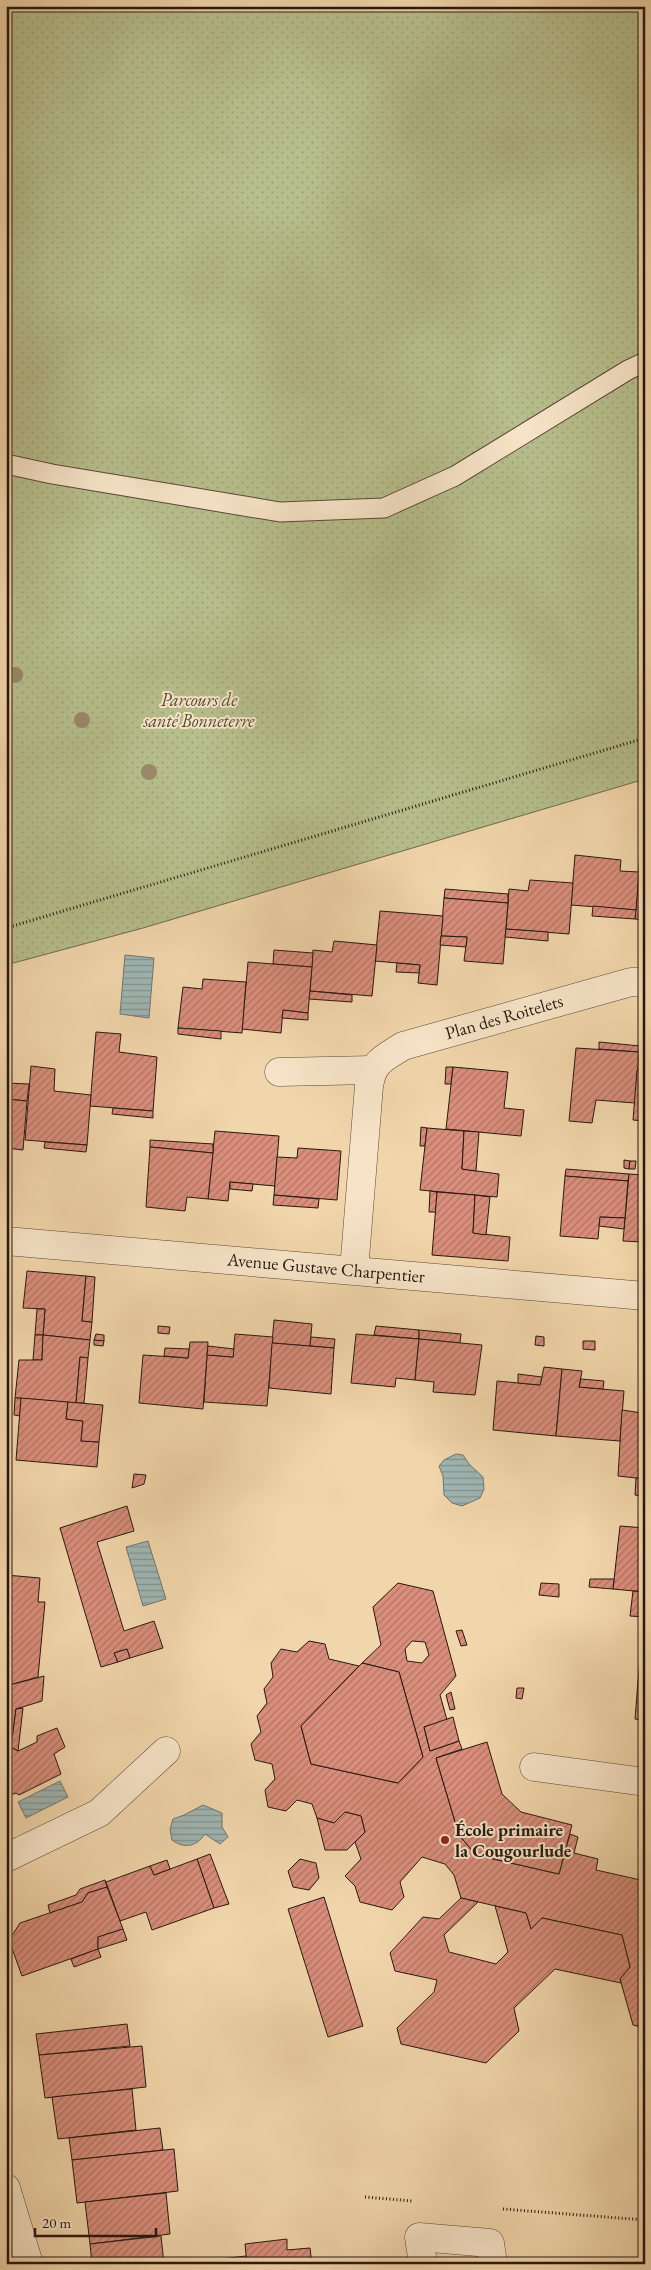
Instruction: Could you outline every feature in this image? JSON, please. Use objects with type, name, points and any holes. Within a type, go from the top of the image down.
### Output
[{"type":"street","name":"Plan des Roitelets","points":[[372,1070],[382,1060],[403,1046],[631,982],[645,982]]},
{"type":"street","points":[[279,1072],[372,1070],[354,1270]]},
{"type":"street","name":"Avenue Gustave Charpentier","points":[[6,1241],[645,1296]]},
{"type":"street","points":[[6,1858],[99,1814],[166,1751]]},
{"type":"street","points":[[534,1767],[645,1782]]},
{"type":"street","points":[[6,2188],[29,2264]]},
{"type":"street","points":[[423,2264],[419,2238],[490,2243],[493,2264]]},
{"type":"lane","points":[[6,464],[52,474],[280,512],[384,508],[455,476],[628,370],[645,362]]},
{"type":"path","points":[[6,928],[645,738]]},
{"type":"green space","name":"Parcours de santé Bonneterre","points":[[6,6],[645,6],[645,779],[143,928],[6,965]]},
{"type":"water","points":[[125,955],[154,958],[149,1018],[120,1014]]},
{"type":"water","points":[[456,1454],[463,1455],[469,1464],[483,1477],[484,1489],[480,1498],[462,1506],[452,1503],[444,1495],[443,1476],[439,1466],[444,1460]]},
{"type":"water","points":[[148,1541],[166,1599],[143,1606],[126,1547]]},
{"type":"water","points":[[60,1781],[68,1797],[26,1818],[18,1802]]},
{"type":"water","points":[[203,1805],[222,1813],[222,1827],[228,1837],[220,1844],[205,1834],[198,1842],[190,1845],[181,1845],[172,1840],[170,1829],[173,1819]]},
{"type":"building","points":[[640,852],[645,853],[645,920],[635,919]]},
{"type":"building","points":[[575,855],[621,860],[620,871],[639,872],[636,910],[571,905]]},
{"type":"building","points":[[530,880],[573,883],[569,934],[506,929],[509,889],[528,891]]},
{"type":"building","points":[[445,889],[508,894],[508,903],[444,898]]},
{"type":"building","points":[[444,898],[508,903],[503,964],[464,961],[467,937],[441,936]]},
{"type":"building","points":[[593,906],[636,910],[635,919],[592,916]]},
{"type":"building","points":[[380,911],[443,916],[437,985],[418,983],[420,965],[375,961]]},
{"type":"building","points":[[506,929],[548,932],[548,941],[505,937]]},
{"type":"building","points":[[441,936],[467,937],[466,947],[440,945]]},
{"type":"building","points":[[334,941],[377,945],[372,996],[310,991],[313,950],[332,952]]},
{"type":"building","points":[[274,950],[313,953],[312,967],[273,964]]},
{"type":"building","points":[[248,962],[312,967],[308,1013],[283,1010],[281,1033],[242,1029]]},
{"type":"building","points":[[397,963],[420,965],[419,973],[396,972]]},
{"type":"building","points":[[203,979],[246,982],[242,1033],[178,1028],[183,987],[202,989]]},
{"type":"building","points":[[310,991],[352,995],[352,1002],[309,999]]},
{"type":"building","points":[[283,1010],[308,1013],[308,1020],[282,1018]]},
{"type":"building","points":[[178,1028],[221,1031],[221,1039],[178,1034]]},
{"type":"building","points":[[96,1032],[121,1034],[119,1052],[157,1057],[153,1111],[90,1106]]},
{"type":"building","points":[[599,1042],[640,1046],[639,1052],[599,1049]]},
{"type":"building","points":[[576,1048],[639,1052],[635,1103],[596,1100],[592,1123],[569,1121]]},
{"type":"building","points":[[31,1066],[55,1069],[54,1091],[91,1095],[87,1145],[25,1140]]},
{"type":"building","points":[[446,1067],[453,1067],[451,1084],[445,1084]]},
{"type":"building","points":[[453,1067],[508,1072],[504,1108],[524,1110],[521,1136],[446,1129]]},
{"type":"building","points":[[637,1070],[645,1071],[645,1121],[633,1120]]},
{"type":"building","points":[[6,1083],[29,1084],[27,1101],[6,1099]]},
{"type":"building","points":[[6,1099],[27,1101],[23,1150],[6,1148]]},
{"type":"building","points":[[113,1108],[153,1111],[153,1118],[112,1114]]},
{"type":"building","points":[[421,1127],[427,1128],[425,1146],[420,1146]]},
{"type":"building","points":[[427,1128],[464,1131],[462,1169],[499,1174],[497,1197],[420,1190]]},
{"type":"building","points":[[215,1131],[279,1136],[275,1186],[230,1182],[228,1201],[208,1199]]},
{"type":"building","points":[[464,1131],[479,1132],[476,1171],[462,1169]]},
{"type":"building","points":[[150,1140],[213,1144],[213,1153],[150,1147]]},
{"type":"building","points":[[45,1142],[87,1145],[86,1152],[44,1148]]},
{"type":"building","points":[[150,1147],[213,1153],[208,1199],[187,1197],[185,1211],[146,1207]]},
{"type":"building","points":[[298,1148],[341,1151],[337,1200],[274,1195],[277,1157],[297,1158]]},
{"type":"building","points":[[624,1160],[630,1161],[629,1169],[624,1168]]},
{"type":"building","points":[[630,1161],[636,1161],[635,1169],[629,1169]]},
{"type":"building","points":[[566,1169],[629,1174],[628,1181],[565,1176]]},
{"type":"building","points":[[629,1174],[645,1175],[643,1242],[623,1241]]},
{"type":"building","points":[[565,1176],[628,1181],[625,1218],[600,1217],[598,1239],[560,1236]]},
{"type":"building","points":[[230,1182],[253,1184],[252,1191],[230,1189]]},
{"type":"building","points":[[430,1191],[437,1192],[436,1212],[429,1212]]},
{"type":"building","points":[[437,1192],[475,1195],[473,1233],[510,1237],[508,1261],[432,1255]]},
{"type":"building","points":[[274,1195],[319,1199],[318,1208],[273,1205]]},
{"type":"building","points":[[475,1195],[490,1197],[486,1235],[473,1233]]},
{"type":"building","points":[[600,1217],[625,1218],[624,1229],[599,1226]]},
{"type":"building","points":[[27,1271],[86,1276],[82,1321],[92,1322],[90,1340],[43,1335],[45,1309],[23,1308]]},
{"type":"building","points":[[86,1276],[95,1277],[92,1322],[82,1321]]},
{"type":"building","points":[[37,1309],[45,1309],[43,1335],[35,1335]]},
{"type":"building","points":[[274,1320],[312,1324],[310,1346],[272,1343]]},
{"type":"building","points":[[158,1326],[170,1327],[169,1334],[158,1333]]},
{"type":"building","points":[[376,1326],[419,1330],[419,1339],[374,1335]]},
{"type":"building","points":[[419,1330],[461,1334],[460,1343],[419,1339]]},
{"type":"building","points":[[96,1334],[104,1335],[104,1341],[94,1340]]},
{"type":"building","points":[[235,1334],[273,1337],[267,1406],[204,1402],[207,1355],[233,1357]]},
{"type":"building","points":[[356,1334],[419,1339],[415,1380],[396,1378],[395,1387],[351,1383]]},
{"type":"building","points":[[35,1335],[43,1335],[42,1360],[33,1360]]},
{"type":"building","points":[[43,1335],[90,1340],[88,1358],[80,1357],[76,1403],[15,1398],[19,1360],[42,1360]]},
{"type":"building","points":[[536,1336],[544,1337],[544,1346],[535,1345]]},
{"type":"building","points":[[311,1337],[335,1339],[334,1348],[310,1346]]},
{"type":"building","points":[[419,1339],[482,1345],[475,1395],[433,1392],[434,1382],[415,1380]]},
{"type":"building","points":[[94,1340],[104,1341],[103,1346],[94,1345]]},
{"type":"building","points":[[583,1341],[595,1341],[595,1350],[583,1349]]},
{"type":"building","points":[[190,1342],[208,1342],[203,1409],[139,1403],[143,1355],[188,1358]]},
{"type":"building","points":[[272,1343],[334,1348],[331,1394],[269,1388]]},
{"type":"building","points":[[208,1346],[234,1349],[233,1357],[207,1355]]},
{"type":"building","points":[[165,1348],[189,1349],[188,1358],[164,1356]]},
{"type":"building","points":[[80,1357],[88,1358],[84,1403],[76,1403]]},
{"type":"building","points":[[544,1367],[562,1369],[556,1436],[493,1430],[497,1381],[540,1385]]},
{"type":"building","points":[[562,1369],[582,1371],[579,1387],[624,1391],[620,1441],[556,1436]]},
{"type":"building","points":[[518,1374],[542,1377],[540,1385],[518,1383]]},
{"type":"building","points":[[581,1379],[604,1381],[603,1389],[579,1387]]},
{"type":"building","points":[[15,1398],[21,1398],[20,1416],[14,1415]]},
{"type":"building","points":[[21,1398],[68,1402],[66,1419],[83,1421],[81,1441],[99,1442],[97,1467],[16,1460]]},
{"type":"building","points":[[68,1402],[103,1405],[99,1442],[81,1441],[83,1421],[66,1419]]},
{"type":"building","points":[[622,1410],[642,1413],[641,1429],[645,1429],[645,1479],[618,1476]]},
{"type":"building","points":[[134,1474],[146,1475],[144,1484],[132,1488]]},
{"type":"building","points":[[636,1478],[645,1479],[645,1497],[635,1495]]},
{"type":"building","points":[[127,1506],[134,1531],[97,1542],[124,1631],[154,1621],[163,1648],[130,1658],[127,1649],[114,1653],[118,1662],[101,1667],[60,1528]]},
{"type":"building","points":[[620,1526],[645,1528],[645,1592],[613,1589]]},
{"type":"building","points":[[6,1575],[40,1578],[38,1602],[45,1602],[38,1677],[6,1686]]},
{"type":"building","points":[[590,1579],[614,1579],[613,1589],[589,1587]]},
{"type":"building","points":[[398,1583],[433,1591],[456,1676],[440,1695],[447,1720],[424,1727],[430,1751],[459,1741],[462,1749],[436,1758],[459,1835],[476,1855],[559,1874],[570,1834],[578,1837],[574,1853],[598,1859],[596,1870],[645,1881],[645,2028],[633,2025],[620,1979],[630,1967],[622,1935],[542,1918],[531,1929],[526,1913],[461,1898],[454,1875],[445,1864],[422,1857],[400,1882],[404,1897],[392,1910],[360,1902],[355,1886],[345,1876],[361,1859],[355,1842],[365,1832],[361,1816],[345,1812],[334,1823],[317,1818],[312,1804],[297,1800],[286,1811],[268,1807],[265,1790],[275,1779],[272,1764],[255,1760],[251,1744],[261,1732],[257,1716],[267,1703],[264,1689],[273,1677],[271,1663],[281,1649],[297,1652],[309,1641],[325,1644],[329,1659],[359,1666],[301,1726],[311,1764],[398,1783],[423,1757],[399,1672],[362,1663],[381,1645],[373,1607]],"holes":[[[412,1641],[425,1642],[429,1655],[422,1663],[407,1661],[405,1649]]]},
{"type":"building","points":[[541,1583],[559,1584],[559,1597],[539,1595]]},
{"type":"building","points":[[633,1591],[645,1592],[645,1617],[630,1616]]},
{"type":"building","points":[[462,1630],[467,1645],[461,1646],[456,1631]]},
{"type":"building","points":[[127,1649],[130,1658],[118,1662],[114,1653]]},
{"type":"building","points":[[640,1656],[645,1656],[645,1720],[635,1719]]},
{"type":"building","points":[[362,1663],[399,1672],[423,1757],[398,1783],[311,1764],[301,1726]]},
{"type":"building","points":[[44,1676],[42,1701],[16,1709],[11,1747],[18,1751],[37,1742],[37,1736],[57,1728],[65,1747],[54,1754],[61,1774],[19,1795],[16,1793],[6,1797],[6,1686]]},
{"type":"building","points":[[517,1688],[524,1688],[522,1699],[516,1698]]},
{"type":"building","points":[[451,1692],[455,1709],[450,1710],[446,1695]]},
{"type":"building","points":[[23,1708],[18,1751],[11,1747],[16,1709]]},
{"type":"building","points":[[453,1717],[459,1741],[430,1751],[424,1727]]},
{"type":"building","points":[[487,1742],[502,1794],[521,1812],[572,1825],[559,1874],[476,1855],[459,1835],[436,1758]]},
{"type":"building","points":[[345,1812],[361,1816],[365,1832],[347,1850],[325,1850],[317,1818],[334,1823]]},
{"type":"building","points":[[210,1854],[229,1904],[214,1908],[197,1859]]},
{"type":"building","points":[[197,1859],[214,1908],[152,1930],[146,1912],[120,1921],[106,1882],[150,1866],[154,1875]]},
{"type":"building","points":[[300,1859],[316,1863],[319,1878],[309,1890],[293,1887],[288,1871]]},
{"type":"building","points":[[167,1860],[170,1869],[154,1875],[150,1866]]},
{"type":"building","points":[[105,1880],[107,1887],[88,1893],[82,1902],[50,1913],[48,1905],[76,1895],[80,1889]]},
{"type":"building","points":[[107,1887],[123,1929],[98,1937],[98,1949],[22,1976],[9,1940],[20,1923],[82,1902],[88,1893]]},
{"type":"building","points":[[324,1897],[363,2026],[328,2037],[288,1909]]},
{"type":"building","points":[[461,1898],[478,1902],[444,1935],[449,1952],[496,1964],[508,1952],[495,1906],[526,1913],[531,1929],[542,1918],[622,1935],[630,1967],[620,1979],[621,1983],[555,1969],[514,2008],[519,2031],[486,2063],[401,2044],[397,2028],[434,1992],[437,1980],[395,1971],[390,1953],[423,1917],[439,1919]]},
{"type":"building","points":[[123,1929],[127,1940],[98,1949],[98,1937]]},
{"type":"building","points":[[98,1949],[101,1957],[74,1967],[71,1959]]},
{"type":"building","points":[[127,2024],[130,2046],[39,2055],[36,2034]]},
{"type":"building","points":[[142,2046],[146,2087],[45,2098],[39,2055]]},
{"type":"building","points":[[132,2089],[136,2130],[58,2139],[52,2097]]},
{"type":"building","points":[[160,2128],[163,2150],[72,2160],[69,2138]]},
{"type":"building","points":[[174,2149],[178,2191],[77,2203],[72,2160]]},
{"type":"building","points":[[166,2193],[170,2234],[90,2244],[85,2202]]},
{"type":"building","points":[[161,2236],[164,2264],[92,2264],[90,2244]]},
{"type":"building","points":[[287,2239],[287,2250],[310,2248],[312,2264],[247,2264],[245,2244]]},
{"type":"building","points":[[246,2256],[247,2264],[178,2264]]},
{"type":"place","name":"École primaire la Cougourlude","points":[[445,1840]]}]
